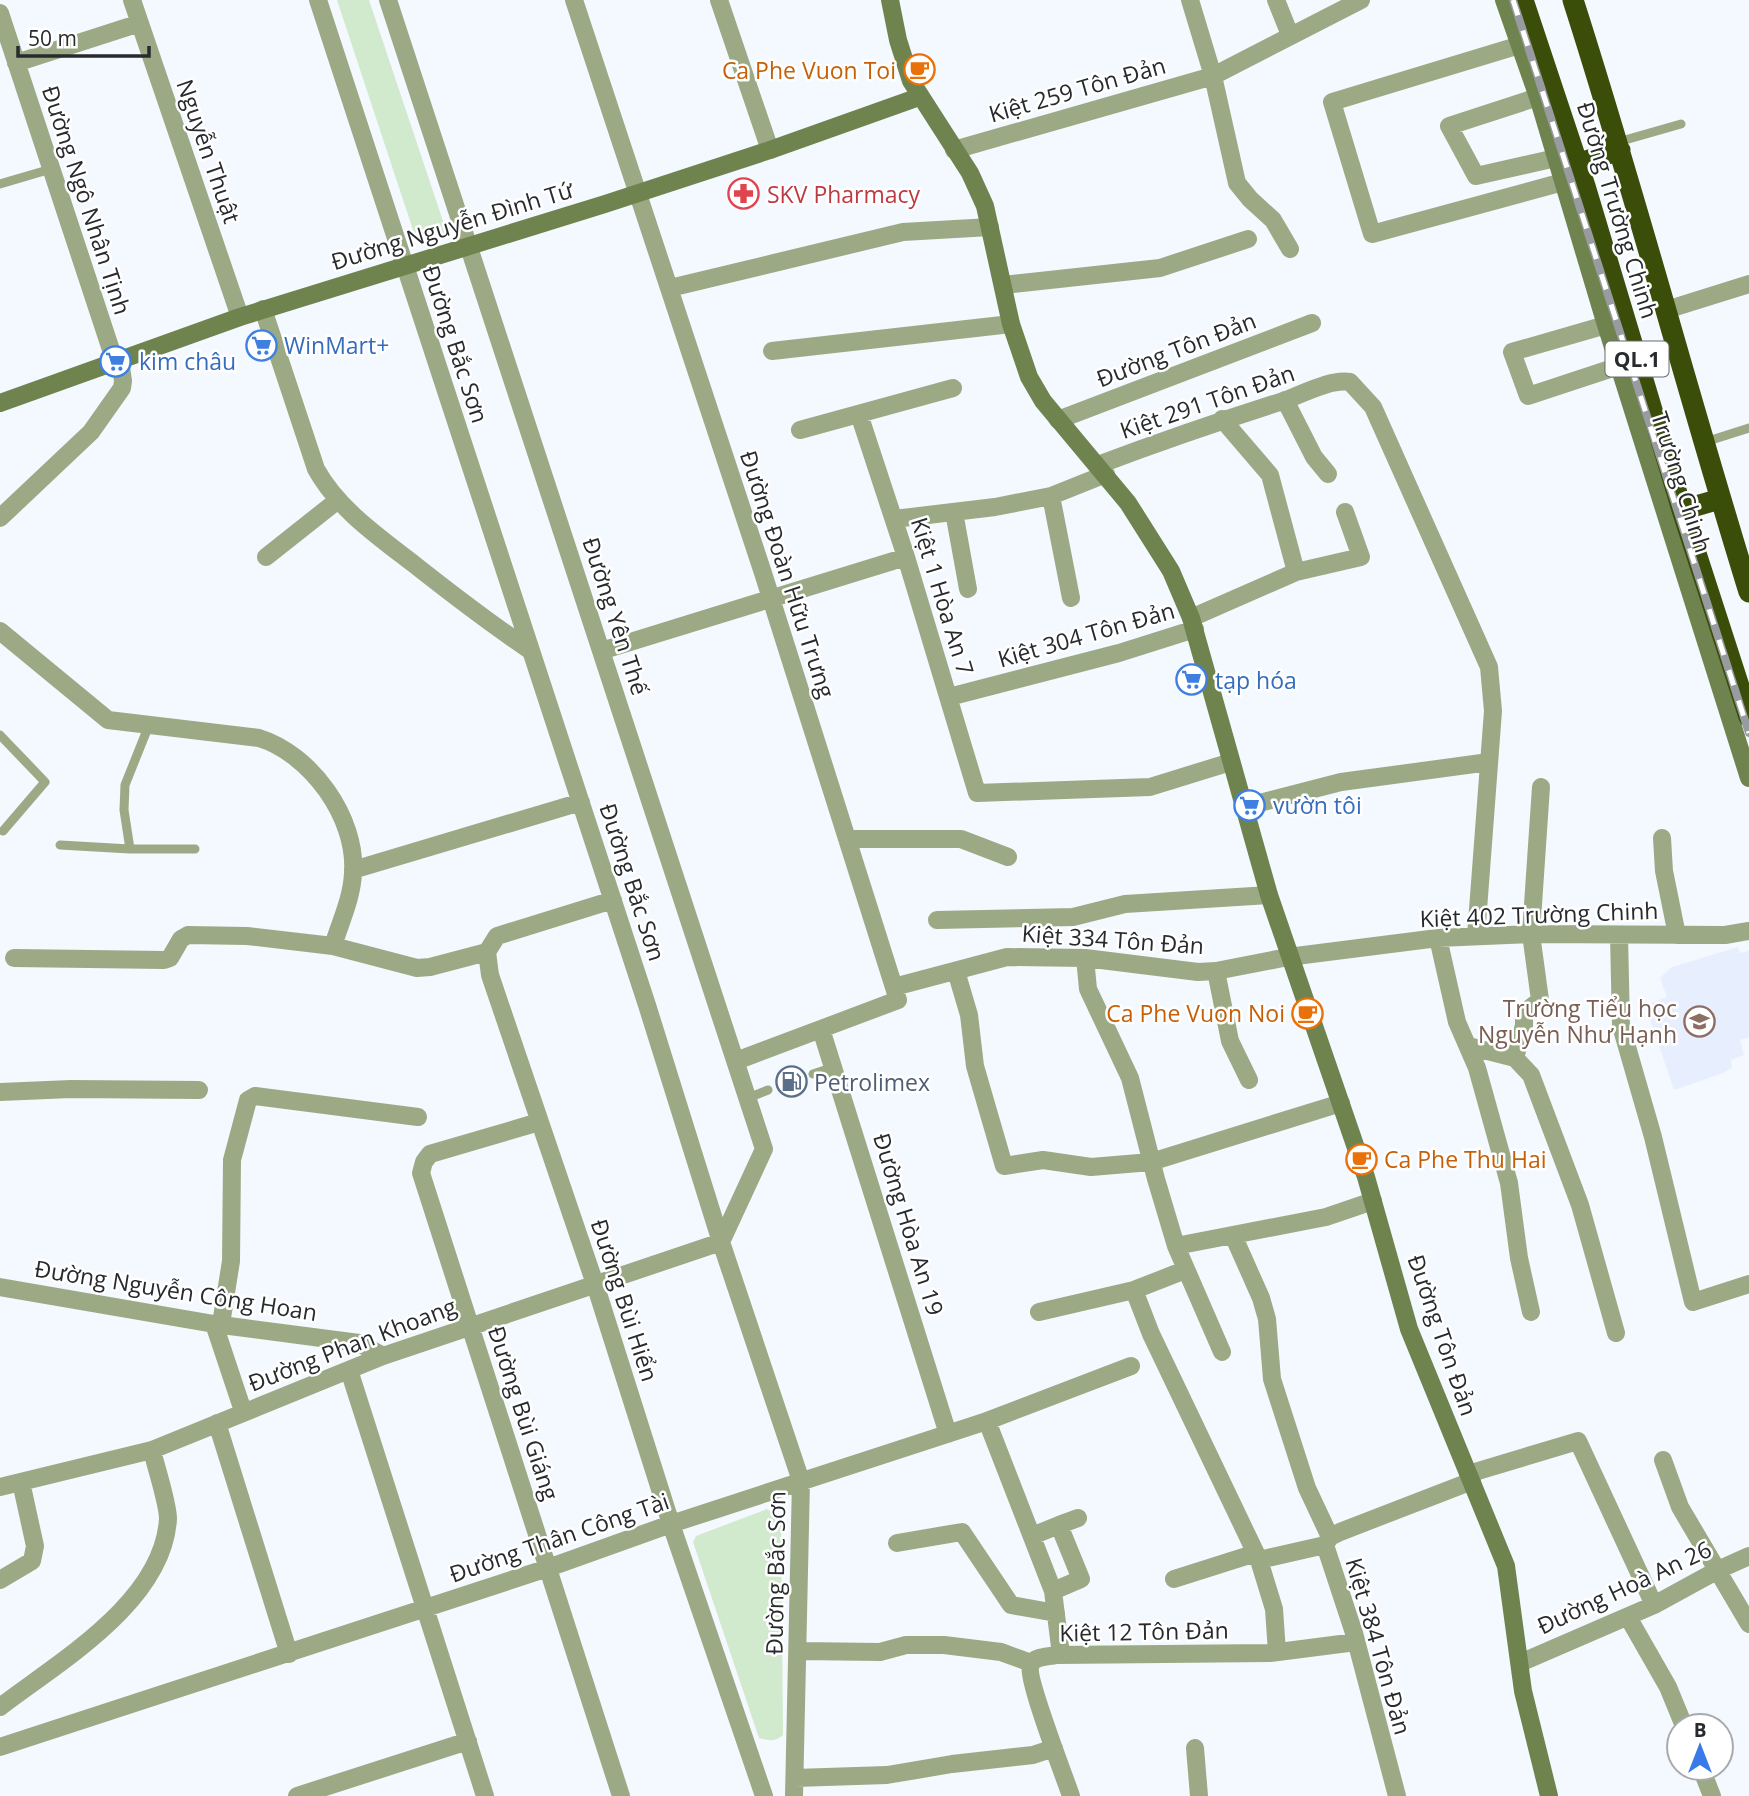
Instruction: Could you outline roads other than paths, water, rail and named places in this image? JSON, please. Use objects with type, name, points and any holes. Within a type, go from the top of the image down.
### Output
[{"type":"highway","name":"Đường Trường Chinh","points":[[1523,0],[1577,164],[1682,510],[1749,718]]},
{"type":"highway","name":"Đường Trường Chinh","points":[[1573,0],[1619,146],[1720,499],[1742,546],[1749,592]]},
{"type":"highway","points":[[1577,164],[1619,146]]},
{"type":"highway","points":[[1682,510],[1720,499]]},
{"type":"street","name":"Nguyễn Thuật","points":[[132,0],[240,317]]},
{"type":"street","name":"Đường Bắc Sơn","points":[[318,0],[613,900],[720,1242],[801,1481],[794,1787]]},
{"type":"street","name":"Đường Yên Thế","points":[[388,0],[462,248],[601,650],[764,1149],[720,1242]]},
{"type":"street","name":"Đường Đoàn Hữu Trưng","points":[[574,0],[771,599],[894,988]]},
{"type":"street","points":[[719,0],[771,150]]},
{"type":"street","name":"Đường Tôn Đản","points":[[890,0],[905,66],[919,97],[978,189],[990,227],[1011,324],[1030,377],[1043,401],[1102,470],[1154,544],[1171,571],[1193,624],[1269,895],[1288,957],[1342,1103],[1409,1329],[1506,1566],[1529,1717],[1549,1796]]},
{"type":"street","points":[[1191,0],[1213,76],[1237,183],[1250,200],[1273,220],[1290,249]]},
{"type":"street","points":[[1276,0],[1290,35]]},
{"type":"street","name":"Kiệt 259 Tôn Đản","points":[[954,150],[1213,76],[1361,0]]},
{"type":"street","name":"Trường Chinh","points":[[1504,0],[1538,97],[1606,325],[1749,778]]},
{"type":"street","name":"Đường Ngô Nhân Tịnh","points":[[0,13],[118,361]]},
{"type":"street","points":[[16,63],[140,23]]},
{"type":"street","points":[[1520,46],[1332,102],[1372,234],[1563,182]]},
{"type":"street","name":"Đường Nguyễn Đình Tứ","points":[[0,403],[263,309],[405,267],[771,150],[919,97]]},
{"type":"street","name":"Đường Trường Chinh","points":[[1538,97],[1449,126],[1476,176],[1556,158]]},
{"type":"street","points":[[670,288],[903,232],[990,227]]},
{"type":"street","points":[[1003,285],[1160,268],[1248,239]]},
{"type":"street","points":[[1666,310],[1749,284]]},
{"type":"street","points":[[263,309],[316,469],[325,485],[382,540],[481,617],[531,651]]},
{"type":"street","name":"Đường Tôn Đản","points":[[1058,420],[1312,323]]},
{"type":"street","points":[[772,351],[1011,324]]},
{"type":"street","points":[[1606,325],[1512,352],[1528,396],[1619,366]]},
{"type":"street","points":[[0,518],[91,432],[122,388],[118,361]]},
{"type":"street","name":"Kiệt 291 Tôn Đản","points":[[894,519],[995,507],[1051,496],[1102,470],[1222,419],[1338,380],[1350,382],[1373,407],[1489,667],[1493,711],[1489,762]]},
{"type":"street","points":[[800,430],[953,388]]},
{"type":"street","points":[[1285,400],[1314,457],[1328,474]]},
{"type":"street","name":"Kiệt 1 Hòa An 7","points":[[859,414],[906,557],[977,793],[1150,787],[1231,762]]},
{"type":"street","points":[[1222,419],[1269,475],[1296,572]]},
{"type":"street","points":[[1051,496],[1071,598]]},
{"type":"street","points":[[266,557],[338,500]]},
{"type":"street","points":[[954,512],[968,589]]},
{"type":"street","name":"Kiệt 304 Tôn Đản","points":[[949,698],[1119,653],[1193,624],[1296,572],[1361,557],[1345,512]]},
{"type":"street","points":[[601,650],[906,557]]},
{"type":"street","points":[[0,631],[108,720],[259,738],[290,752],[327,792],[347,833],[354,870],[333,946]]},
{"type":"street","points":[[1244,807],[1341,782],[1489,762],[1476,936]]},
{"type":"street","points":[[1515,1058],[1524,1025],[1524,1013],[1540,1000],[1531,934],[1541,787]]},
{"type":"street","points":[[354,870],[581,802]]},
{"type":"street","points":[[1662,838],[1664,871],[1677,935]]},
{"type":"street","points":[[847,839],[961,839],[1008,857]]},
{"type":"street","points":[[937,920],[1073,917],[1125,904],[1269,895]]},
{"type":"street","points":[[14,958],[164,960],[174,953],[181,939],[188,935],[247,936],[333,946],[417,968],[430,967],[487,952],[496,936],[613,900]]},
{"type":"street","name":"Kiệt 402 Trường Chinh","points":[[1288,957],[1476,936],[1725,935],[1749,931]]},
{"type":"street","points":[[1619,935],[1621,1026],[1653,1138],[1693,1302],[1749,1284]]},
{"type":"street","points":[[1438,939],[1457,1022],[1477,1068],[1509,1183],[1531,1312]]},
{"type":"street","name":"Đường Bùi Hiển","points":[[487,952],[490,975],[538,1122],[595,1284],[671,1524],[764,1796]]},
{"type":"street","name":"Kiệt 334 Tôn Đản","points":[[894,988],[1007,957],[1085,958],[1181,971],[1216,971],[1288,957]]},
{"type":"street","points":[[1085,958],[1088,989],[1130,1078],[1176,1246],[1222,1352]]},
{"type":"street","points":[[956,971],[969,1015],[975,1066],[1004,1166],[1043,1160],[1091,1167],[1151,1162],[1342,1103]]},
{"type":"street","points":[[1216,971],[1230,1041],[1249,1080]]},
{"type":"street","points":[[736,1061],[781,1051],[821,1029],[898,1000],[894,988]]},
{"type":"street","name":"Đường Hòa An 19","points":[[821,1029],[948,1434]]},
{"type":"street","points":[[1468,1046],[1515,1058],[1531,1075],[1580,1205],[1616,1333]]},
{"type":"street","points":[[0,1092],[71,1089],[199,1090]]},
{"type":"street","points":[[243,1411],[218,1324],[231,1261],[232,1160],[248,1100],[255,1096],[418,1117]]},
{"type":"street","name":"Đường Bùi Giáng","points":[[538,1122],[430,1154],[421,1173],[621,1796]]},
{"type":"street","points":[[1176,1246],[1326,1217],[1373,1201]]},
{"type":"street","points":[[1174,1579],[1327,1541],[1272,1379],[1267,1319],[1261,1298],[1233,1235]]},
{"type":"street","name":"Đường Phan Khoang","points":[[0,1487],[152,1451],[243,1411],[383,1356],[720,1242]]},
{"type":"street","points":[[1039,1312],[1134,1290],[1185,1270]]},
{"type":"street","name":"Đường Nguyễn Công Hoan","points":[[0,1287],[218,1324],[359,1343],[383,1356]]},
{"type":"street","points":[[1134,1290],[1151,1334],[1257,1557],[1274,1609],[1278,1652]]},
{"type":"street","name":"Đường Thân Công Tài","points":[[0,1747],[289,1654],[671,1524],[987,1421],[1131,1366]]},
{"type":"street","points":[[349,1370],[485,1796]]},
{"type":"street","points":[[987,1421],[1053,1591],[1061,1655]]},
{"type":"street","points":[[217,1423],[289,1654]]},
{"type":"street","name":"Kiệt 384 Tôn Đản","points":[[1397,1796],[1327,1541],[1470,1478],[1578,1441],[1654,1605]]},
{"type":"street","points":[[0,1707],[112,1622],[156,1565],[168,1517],[152,1451]]},
{"type":"street","points":[[1663,1460],[1680,1507],[1749,1625]]},
{"type":"street","points":[[0,1580],[36,1569],[35,1546],[21,1482]]},
{"type":"street","points":[[1032,1536],[1078,1518]]},
{"type":"street","points":[[1053,1591],[1081,1578],[1059,1525]]},
{"type":"street","points":[[897,1543],[962,1532],[1011,1605],[1056,1613]]},
{"type":"street","name":"Đường Hoà An 26","points":[[1520,1663],[1654,1605],[1749,1556]]},
{"type":"street","points":[[1628,1617],[1668,1686],[1678,1712]]},
{"type":"street","name":"Kiệt 12 Tôn Đản","points":[[1071,1796],[1035,1692],[1030,1668],[1037,1658],[1061,1655],[1278,1652],[1356,1642]]},
{"type":"street","points":[[798,1651],[880,1651],[906,1645],[944,1645],[1001,1652],[1031,1663]]},
{"type":"street","points":[[297,1796],[468,1741]]},
{"type":"street","points":[[794,1787],[887,1775],[952,1763],[1033,1755],[1054,1748]]},
{"type":"street","points":[[1195,1748],[1199,1796]]},
{"type":"lane","points":[[1619,146],[1681,124]]},
{"type":"lane","points":[[0,184],[51,169]]},
{"type":"lane","points":[[1703,442],[1749,428]]},
{"type":"lane","points":[[130,849],[124,810],[125,785],[149,725]]},
{"type":"lane","points":[[0,735],[45,782],[3,831]]},
{"type":"lane","points":[[60,845],[195,849]]},
{"type":"lane","points":[[813,1074],[834,1067]]},
{"type":"lane","points":[[748,1098],[768,1090]]},
{"type":"railway","points":[[1513,0],[1749,733]]},
{"type":"place","name":"Ca Phe Vuon Toi","points":[[919,70]]},
{"type":"place","name":"SKV Pharmacy","points":[[744,194]]},
{"type":"place","name":"WinMart+","points":[[261,345]]},
{"type":"place","name":"kim châu","points":[[116,361]]},
{"type":"place","name":"tạp hóa","points":[[1192,680]]},
{"type":"place","name":"vườn tôi","points":[[1250,805]]},
{"type":"place","name":"Ca Phe Vuon Noi","points":[[1308,1013]]},
{"type":"place","name":"Trường Tiểu học Nguyễn Như Hạnh","points":[[1700,1021]]},
{"type":"place","name":"Petrolimex","points":[[791,1082]]},
{"type":"place","name":"Ca Phe Thu Hai","points":[[1361,1159]]}]
